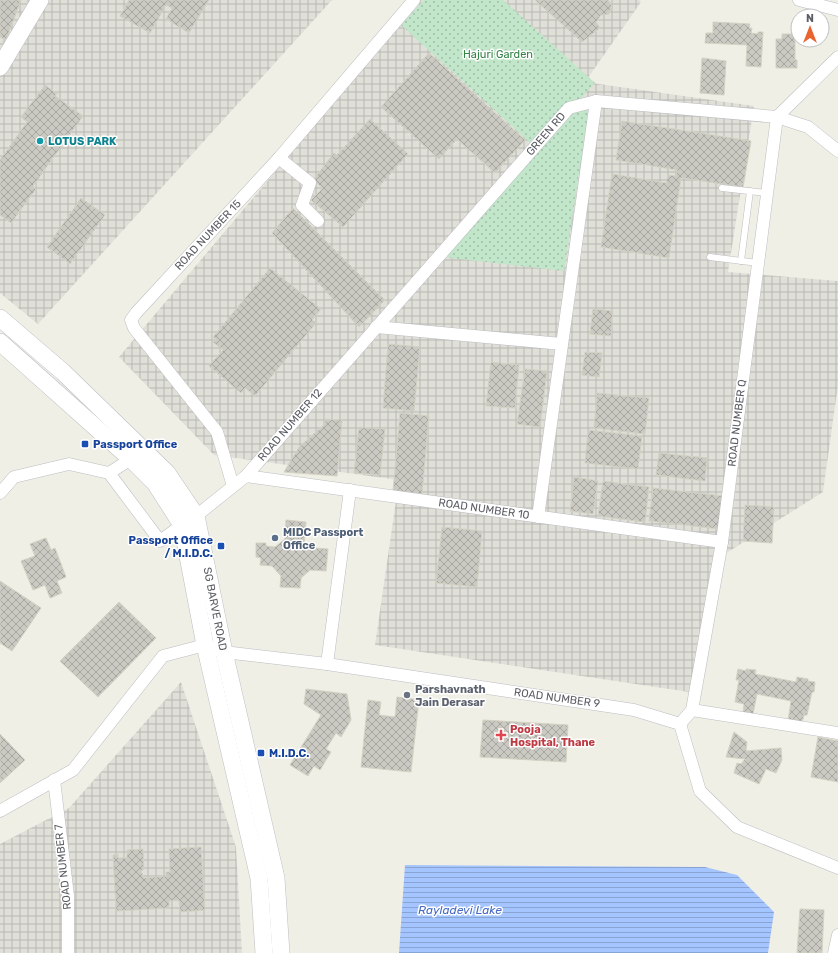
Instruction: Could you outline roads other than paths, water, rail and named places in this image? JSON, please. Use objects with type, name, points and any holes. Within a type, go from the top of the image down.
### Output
[{"type":"main road","points":[[0,67],[40,0]]},
{"type":"main road","name":"SG BARVE ROAD","points":[[0,318],[63,372],[167,473],[196,516],[224,652],[276,878],[281,953]]},
{"type":"main road","name":"SG BARVE ROAD","points":[[0,342],[155,483],[182,525],[205,645],[259,878],[264,953]]},
{"type":"street","name":"ROAD NUMBER 15","points":[[233,486],[217,432],[134,328],[131,320],[278,158],[414,0]]},
{"type":"street","points":[[800,0],[838,10]]},
{"type":"street","points":[[776,117],[838,57]]},
{"type":"street","points":[[538,517],[596,101]]},
{"type":"street","name":"GREEN RD","points":[[376,328],[569,108],[596,101],[776,117],[808,127],[838,151]]},
{"type":"street","name":"ROAD NUMBER Q","points":[[692,710],[722,542],[776,117]]},
{"type":"street","points":[[278,158],[310,183],[302,205],[318,221]]},
{"type":"street","points":[[376,328],[562,344]]},
{"type":"street","name":"ROAD NUMBER 12","points":[[196,516],[246,476],[376,328]]},
{"type":"street","points":[[109,473],[131,460]]},
{"type":"street","points":[[0,493],[14,477],[69,464],[109,473],[160,541],[182,525]]},
{"type":"street","name":"ROAD NUMBER 10","points":[[246,476],[722,542]]},
{"type":"street","points":[[327,664],[350,490]]},
{"type":"street","points":[[0,811],[73,770],[163,656],[205,645]]},
{"type":"street","name":"ROAD NUMBER 9","points":[[205,645],[224,652],[327,664],[634,710],[680,724]]},
{"type":"street","points":[[838,733],[692,710],[680,724],[700,791],[737,827],[838,868]]},
{"type":"street","name":"ROAD NUMBER 7","points":[[54,780],[68,896],[68,953]]},
{"type":"street","points":[[834,953],[838,935]]},
{"type":"lane","points":[[722,188],[767,193]]},
{"type":"lane","points":[[741,261],[750,191]]},
{"type":"lane","points":[[710,257],[758,263]]},
{"type":"water","name":"Rayladevi Lake","points":[[405,865],[705,867],[737,875],[774,912],[768,953],[399,953]]},
{"type":"place","name":"LOTUS PARK","points":[[40,141]]},
{"type":"place","name":"Passport Office","points":[[85,444]]},
{"type":"place","name":"MIDC Passport Office","points":[[275,538]]},
{"type":"place","name":"Passport Office / M.I.D.C.","points":[[221,546]]},
{"type":"place","name":"Parshavnath Jain Derasar","points":[[407,695]]},
{"type":"place","name":"Pooja Hospital, Thane","points":[[501,735]]},
{"type":"place","name":"M.I.D.C.","points":[[261,753]]},
{"type":"park label","name":"Hajuri Garden","points":[[498,54]]}]
